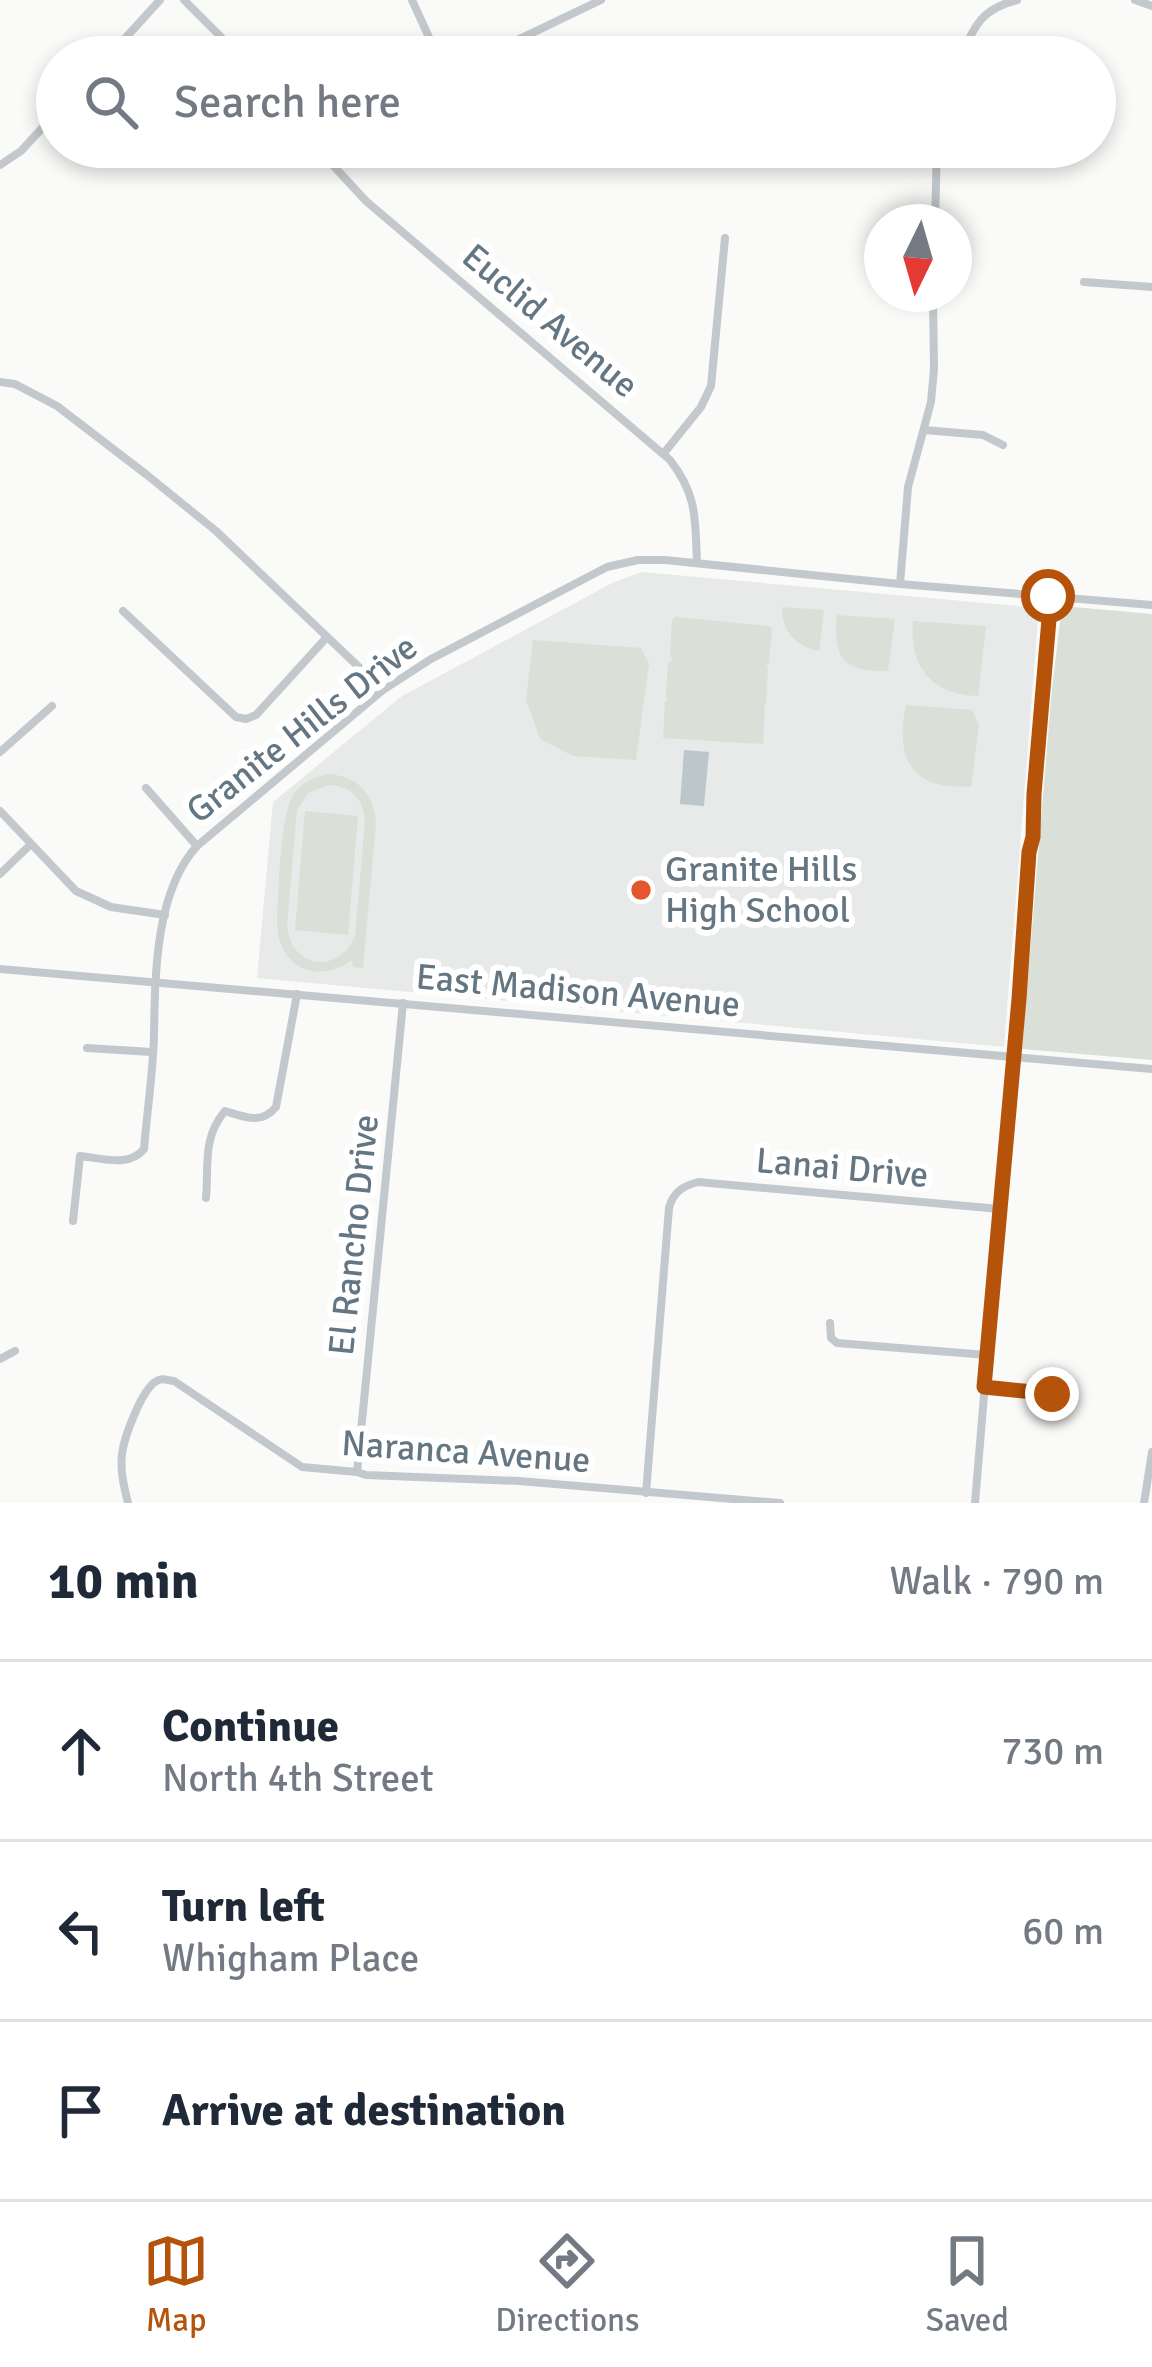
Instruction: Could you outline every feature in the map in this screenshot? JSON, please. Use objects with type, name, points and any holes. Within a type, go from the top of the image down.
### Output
[{"type":"street","points":[[127,36],[160,0]]},
{"type":"street","points":[[184,0],[220,36]]},
{"type":"street","points":[[412,0],[428,36]]},
{"type":"street","points":[[526,36],[602,0]]},
{"type":"street","points":[[970,36],[986,13],[1017,0]]},
{"type":"street","points":[[1135,0],[1152,6]]},
{"type":"street","points":[[0,165],[36,135]]},
{"type":"street","name":"Euclid Avenue","points":[[335,168],[366,201],[664,453],[693,501],[697,562]]},
{"type":"street","points":[[936,204],[937,168]]},
{"type":"street","points":[[664,453],[707,397],[725,238]]},
{"type":"street","points":[[1084,282],[1152,287]]},
{"type":"street","points":[[900,584],[908,488],[931,402],[933,312]]},
{"type":"street","points":[[0,382],[15,384],[57,406],[138,468],[216,531],[383,690]]},
{"type":"street","points":[[923,430],[982,435],[1003,445]]},
{"type":"street","name":"Granite Hills Drive","points":[[73,1221],[80,1156],[129,1161],[144,1149],[155,982],[177,874],[197,845],[383,690],[431,658],[607,567],[646,560],[1152,604]]},
{"type":"street","points":[[976,1503],[1051,596]]},
{"type":"street","points":[[123,611],[242,719],[256,715],[328,637]]},
{"type":"street","points":[[0,752],[52,706]]},
{"type":"street","points":[[146,788],[197,845]]},
{"type":"street","points":[[0,811],[68,885],[84,896],[111,907],[165,915]]},
{"type":"street","points":[[0,874],[31,844]]},
{"type":"street","name":"East Madison Avenue","points":[[0,969],[1152,1069]]},
{"type":"street","points":[[206,1198],[206,1151],[214,1124],[225,1112],[262,1118],[278,1102],[297,994]]},
{"type":"street","name":"El Rancho Drive","points":[[357,1472],[403,1004]]},
{"type":"street","points":[[87,1048],[152,1052]]},
{"type":"street","name":"Lanai Drive","points":[[646,1493],[669,1208],[680,1189],[698,1182],[1000,1209]]},
{"type":"street","points":[[830,1323],[831,1338],[837,1343],[987,1355]]},
{"type":"street","points":[[0,1359],[15,1351]]},
{"type":"street","name":"Naranca Avenue","points":[[128,1503],[122,1452],[131,1422],[152,1384],[163,1379],[302,1467],[780,1503]]},
{"type":"street","points":[[984,1387],[1061,1394]]},
{"type":"street","points":[[1144,1503],[1152,1452]]},
{"type":"shaded area","name":"Granite Hills High School","points":[[642,572],[1039,608],[1004,1047],[257,978],[273,802],[402,696],[614,582]]},
{"type":"shaded area","points":[[1062,606],[1152,614],[1152,1060],[1022,1049]]},
{"type":"shaded area","points":[[782,607],[824,610],[819,651],[792,636]]},
{"type":"shaded area","points":[[837,615],[895,619],[888,671],[860,669],[844,660],[837,642]]},
{"type":"shaded area","points":[[675,617],[772,629],[763,744],[663,738]]},
{"type":"shaded area","points":[[913,621],[986,626],[978,696],[947,690],[926,675],[915,652]]},
{"type":"shaded area","points":[[533,640],[641,648],[649,664],[636,760],[573,756],[540,739],[526,700]]},
{"type":"shaded area","points":[[906,705],[972,710],[979,725],[971,787],[944,786],[917,773],[903,742]]},
{"type":"shaded area","points":[[684,750],[709,752],[704,806],[680,804]]},
{"type":"shaded area","points":[[328,774],[362,788],[376,823],[363,968],[353,967],[352,960],[313,971],[292,961],[279,939],[279,875],[290,802],[306,782]],"holes":[[[329,785],[355,795],[365,822],[355,936],[338,957],[316,962],[296,950],[287,925],[297,810],[309,792]]]},
{"type":"shaded area","points":[[305,811],[358,816],[348,935],[295,930]]},
{"type":"place","name":"Granite Hills High School","points":[[641,890]]},
{"type":"route","points":[[1048,596],[1033,837],[984,1387],[1052,1394]]}]
